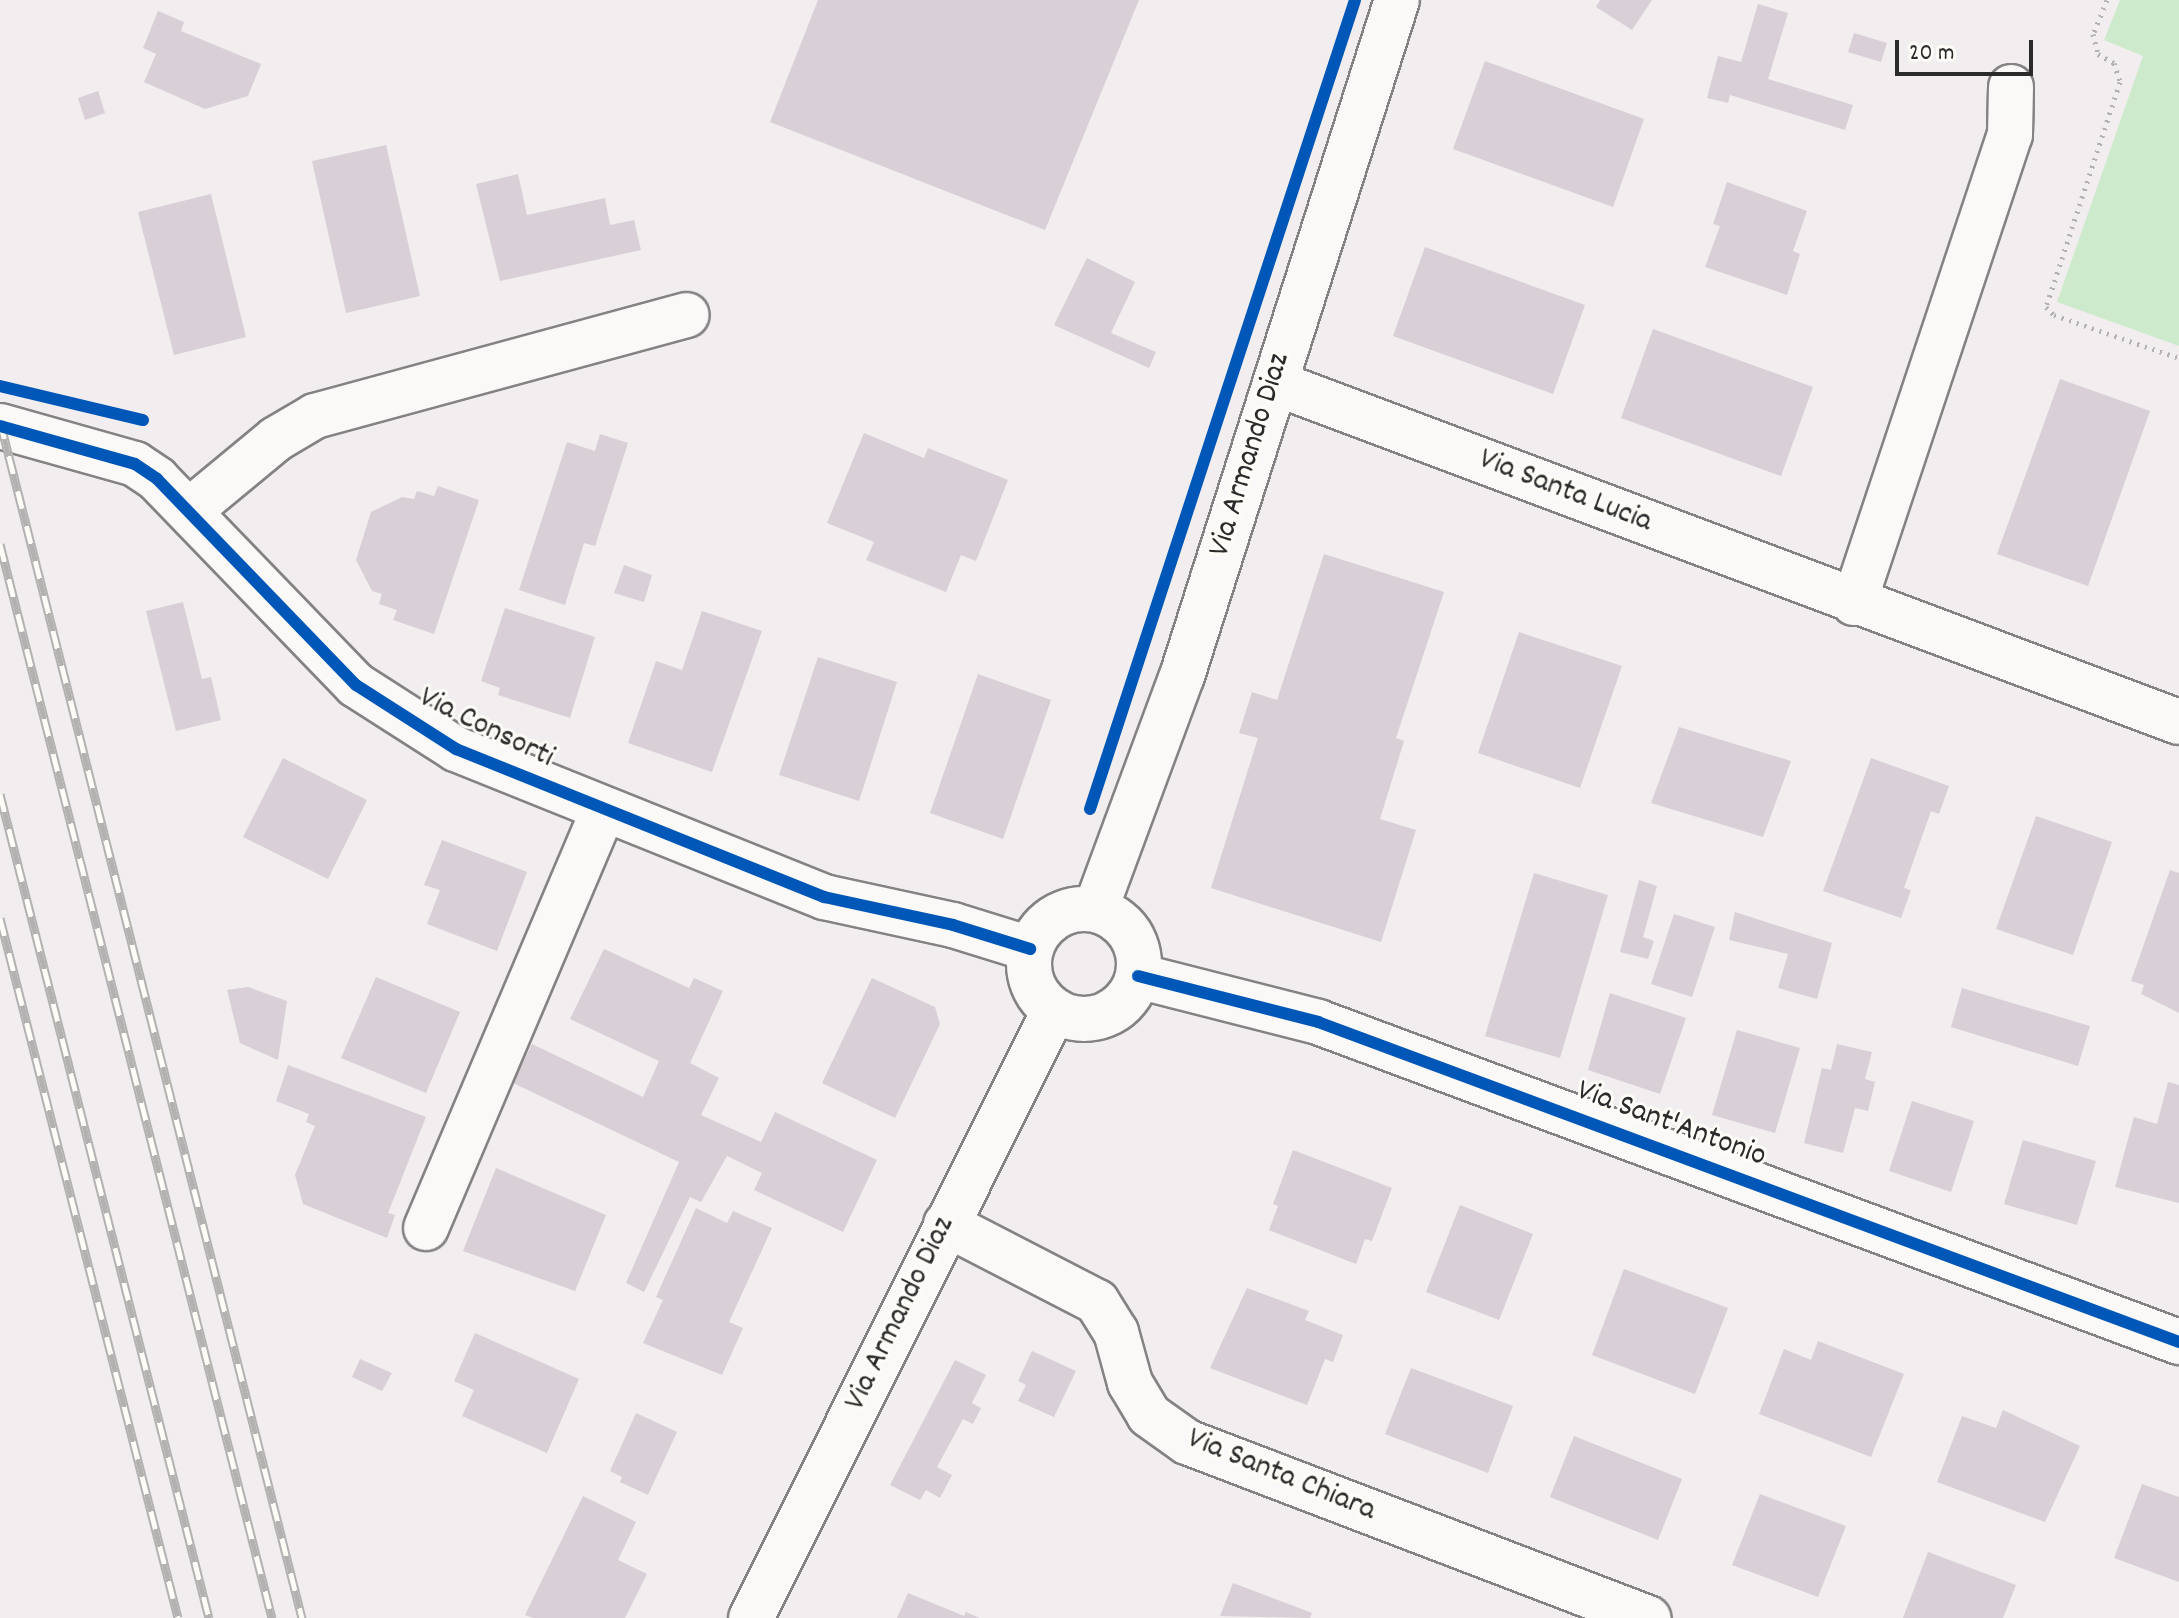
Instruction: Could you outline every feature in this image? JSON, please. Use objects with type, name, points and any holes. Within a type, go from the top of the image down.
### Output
[{"type":"street","name":"Via Armando Diaz","points":[[1096,908],[1182,676],[1397,0]]},
{"type":"street","points":[[1854,603],[2010,135],[2011,87]]},
{"type":"street","points":[[189,511],[276,439],[315,416],[686,315]]},
{"type":"street","name":"Via Santa Lucia","points":[[1275,383],[1854,603],[2179,722]]},
{"type":"street","name":"Via Consorti","points":[[0,426],[135,464],[189,511],[308,639],[396,715],[456,749],[603,811],[824,897],[953,925],[1030,949]]},
{"type":"street","points":[[426,1228],[603,811]]},
{"type":"street","points":[[1096,908],[1112,913],[1125,926],[1137,950],[1138,976],[1127,1000],[1105,1016],[1079,1020],[1054,1011],[1037,995],[1029,972],[1030,949],[1040,929],[1058,914],[1096,908]]},
{"type":"street","name":"Via Sant'Antonio","points":[[1138,976],[1318,1022],[2179,1342]]},
{"type":"street","name":"Via Armando Diaz","points":[[751,1618],[1054,1011]]},
{"type":"street","name":"Via Santa Chiara","points":[[946,1224],[1097,1302],[1116,1332],[1130,1383],[1149,1415],[1187,1442],[1649,1618]]},
{"type":"path","points":[[2107,0],[2093,34],[2098,54],[2114,63],[2120,82],[2046,307],[2054,315],[2179,358]]},
{"type":"green space","points":[[2120,0],[2179,0],[2179,346],[2057,302],[2143,56],[2104,40]]},
{"type":"building","points":[[818,0],[1139,0],[1045,230],[770,122]]},
{"type":"building","points":[[1600,0],[1652,0],[1632,30],[1596,7]]},
{"type":"building","points":[[1758,4],[1788,13],[1768,79],[1853,105],[1845,130],[1730,95],[1728,103],[1707,98],[1718,56],[1741,62]]},
{"type":"building","points":[[158,11],[184,22],[181,31],[261,64],[248,96],[205,109],[144,82],[156,54],[143,48]]},
{"type":"building","points":[[1854,33],[1887,43],[1881,62],[1848,52]]},
{"type":"building","points":[[1485,61],[1644,119],[1613,207],[1453,149]]},
{"type":"building","points":[[98,91],[105,113],[85,120],[78,98]]},
{"type":"building","points":[[386,145],[420,296],[346,313],[312,161]]},
{"type":"building","points":[[518,174],[527,215],[605,198],[610,225],[634,220],[641,250],[500,281],[476,184]]},
{"type":"building","points":[[1727,182],[1807,211],[1793,251],[1800,254],[1787,295],[1705,267],[1720,226],[1713,224]]},
{"type":"building","points":[[211,194],[246,337],[174,355],[138,212]]},
{"type":"building","points":[[1425,247],[1585,305],[1553,394],[1393,336]]},
{"type":"building","points":[[1087,258],[1135,282],[1111,333],[1156,352],[1149,368],[1054,325]]},
{"type":"building","points":[[1653,329],[1813,387],[1781,476],[1621,418]]},
{"type":"building","points":[[2060,379],[2150,411],[2088,586],[1997,554]]},
{"type":"building","points":[[864,433],[924,458],[928,448],[1008,480],[976,561],[961,555],[946,592],[866,560],[874,542],[827,523]]},
{"type":"building","points":[[600,434],[628,443],[595,546],[584,543],[565,605],[519,590],[567,442],[595,451]]},
{"type":"building","points":[[438,486],[479,500],[434,634],[393,620],[397,610],[379,604],[382,594],[372,591],[356,560],[371,512],[402,497],[414,499],[417,491],[434,496]]},
{"type":"building","points":[[1324,554],[1444,592],[1396,738],[1404,741],[1380,819],[1416,830],[1381,942],[1211,888],[1258,738],[1239,733],[1252,692],[1277,700]]},
{"type":"building","points":[[624,565],[652,575],[644,602],[614,593]]},
{"type":"building","points":[[183,602],[202,679],[211,677],[221,720],[176,731],[146,611]]},
{"type":"building","points":[[505,608],[595,637],[570,718],[498,695],[500,688],[481,681]]},
{"type":"building","points":[[702,611],[762,631],[712,772],[628,743],[656,661],[682,670]]},
{"type":"building","points":[[1519,632],[1622,666],[1580,788],[1478,753]]},
{"type":"building","points":[[818,657],[897,682],[859,801],[779,775]]},
{"type":"building","points":[[978,674],[1051,700],[1003,839],[930,813]]},
{"type":"building","points":[[1679,727],[1791,761],[1763,837],[1651,803]]},
{"type":"building","points":[[283,758],[367,800],[328,879],[243,837]]},
{"type":"building","points":[[1871,758],[1949,786],[1939,814],[1931,811],[1904,888],[1911,890],[1901,918],[1823,891]]},
{"type":"building","points":[[2036,816],[2112,842],[2073,955],[1996,929]]},
{"type":"building","points":[[442,840],[527,872],[497,951],[427,924],[440,890],[424,885]]},
{"type":"building","points":[[2170,870],[2179,873],[2179,1013],[2141,994],[2144,985],[2131,981]]},
{"type":"building","points":[[1534,873],[1608,895],[1560,1058],[1485,1036]]},
{"type":"building","points":[[1639,880],[1657,886],[1643,937],[1654,941],[1648,959],[1620,952]]},
{"type":"building","points":[[1735,912],[1832,943],[1817,999],[1778,988],[1788,954],[1729,940]]},
{"type":"building","points":[[1674,914],[1715,927],[1692,997],[1651,984]]},
{"type":"building","points":[[604,949],[689,988],[694,978],[723,991],[690,1063],[719,1078],[701,1115],[761,1142],[775,1112],[877,1160],[843,1232],[754,1190],[762,1173],[727,1156],[701,1202],[690,1197],[644,1292],[626,1283],[679,1162],[513,1083],[532,1044],[643,1097],[659,1061],[570,1019]]},
{"type":"building","points":[[376,977],[460,1012],[426,1093],[341,1058]]},
{"type":"building","points":[[872,978],[935,1007],[940,1024],[895,1118],[822,1083]]},
{"type":"building","points":[[248,987],[287,1001],[278,1060],[240,1043],[227,990]]},
{"type":"building","points":[[1962,988],[2090,1026],[2078,1066],[1951,1027]]},
{"type":"building","points":[[1610,993],[1686,1018],[1660,1094],[1588,1070]]},
{"type":"building","points":[[1737,1030],[1800,1048],[1775,1133],[1712,1115]]},
{"type":"building","points":[[1837,1044],[1872,1052],[1865,1079],[1875,1082],[1868,1111],[1855,1108],[1843,1153],[1804,1143],[1822,1068],[1831,1070]]},
{"type":"building","points":[[288,1065],[426,1117],[388,1213],[395,1215],[387,1238],[303,1204],[295,1175],[315,1126],[306,1122],[309,1114],[276,1101]]},
{"type":"building","points":[[2168,1082],[2179,1085],[2179,1203],[2115,1187],[2134,1117],[2157,1124]]},
{"type":"building","points":[[1912,1101],[1974,1121],[1951,1192],[1889,1171]]},
{"type":"building","points":[[2023,1140],[2096,1161],[2077,1225],[2004,1204]]},
{"type":"building","points":[[1293,1150],[1392,1188],[1372,1241],[1365,1239],[1356,1264],[1269,1230],[1278,1206],[1273,1204]]},
{"type":"building","points":[[496,1168],[606,1215],[575,1291],[463,1251]]},
{"type":"building","points":[[1460,1205],[1533,1234],[1499,1320],[1426,1292]]},
{"type":"building","points":[[696,1208],[727,1223],[733,1211],[772,1228],[729,1322],[743,1328],[722,1375],[643,1343],[663,1300],[656,1297]]},
{"type":"building","points":[[1624,1269],[1728,1308],[1695,1394],[1592,1355]]},
{"type":"building","points":[[1247,1288],[1309,1311],[1305,1320],[1343,1335],[1333,1362],[1325,1359],[1307,1405],[1210,1368]]},
{"type":"building","points":[[475,1333],[579,1379],[547,1453],[462,1416],[474,1390],[454,1381]]},
{"type":"building","points":[[1818,1341],[1904,1374],[1871,1457],[1759,1414],[1784,1349],[1811,1360]]},
{"type":"building","points":[[1032,1351],[1076,1371],[1054,1417],[1018,1401],[1026,1385],[1018,1381]]},
{"type":"building","points":[[360,1359],[392,1373],[382,1391],[352,1377]]},
{"type":"building","points":[[955,1360],[986,1375],[972,1403],[981,1408],[973,1424],[963,1419],[937,1467],[952,1475],[940,1498],[926,1490],[920,1500],[890,1485]]},
{"type":"building","points":[[1411,1368],[1513,1406],[1488,1473],[1385,1434]]},
{"type":"building","points":[[2003,1410],[2080,1446],[2045,1522],[1937,1482],[1962,1416],[1996,1428]]},
{"type":"building","points":[[636,1413],[677,1432],[648,1495],[620,1482],[622,1477],[610,1471]]},
{"type":"building","points":[[1574,1436],[1682,1479],[1658,1540],[1550,1497]]},
{"type":"building","points":[[2142,1484],[2179,1497],[2179,1582],[2114,1558]]},
{"type":"building","points":[[1760,1494],[1846,1526],[1818,1597],[1732,1565]]},
{"type":"building","points":[[583,1496],[636,1522],[618,1560],[647,1574],[625,1618],[533,1618],[525,1615]]},
{"type":"building","points":[[1928,1552],[2016,1585],[2003,1618],[1903,1618]]},
{"type":"building","points":[[1233,1583],[1312,1613],[1310,1618],[1220,1616]]},
{"type":"building","points":[[908,1593],[964,1616],[966,1612],[980,1618],[897,1618]]},
{"type":"railway","points":[[0,421],[302,1618]]},
{"type":"railway","points":[[0,544],[272,1618]]},
{"type":"railway","points":[[0,794],[209,1618]]},
{"type":"railway","points":[[0,918],[178,1618]]},
{"type":"cycle path","points":[[1090,809],[1355,0]]},
{"type":"cycle path","points":[[0,386],[143,420]]},
{"type":"cycle path","points":[[0,426],[135,464],[157,479],[356,685],[456,749],[824,897],[953,925],[1030,949]]},
{"type":"cycle path","points":[[1138,976],[1318,1022],[2179,1342]]}]
